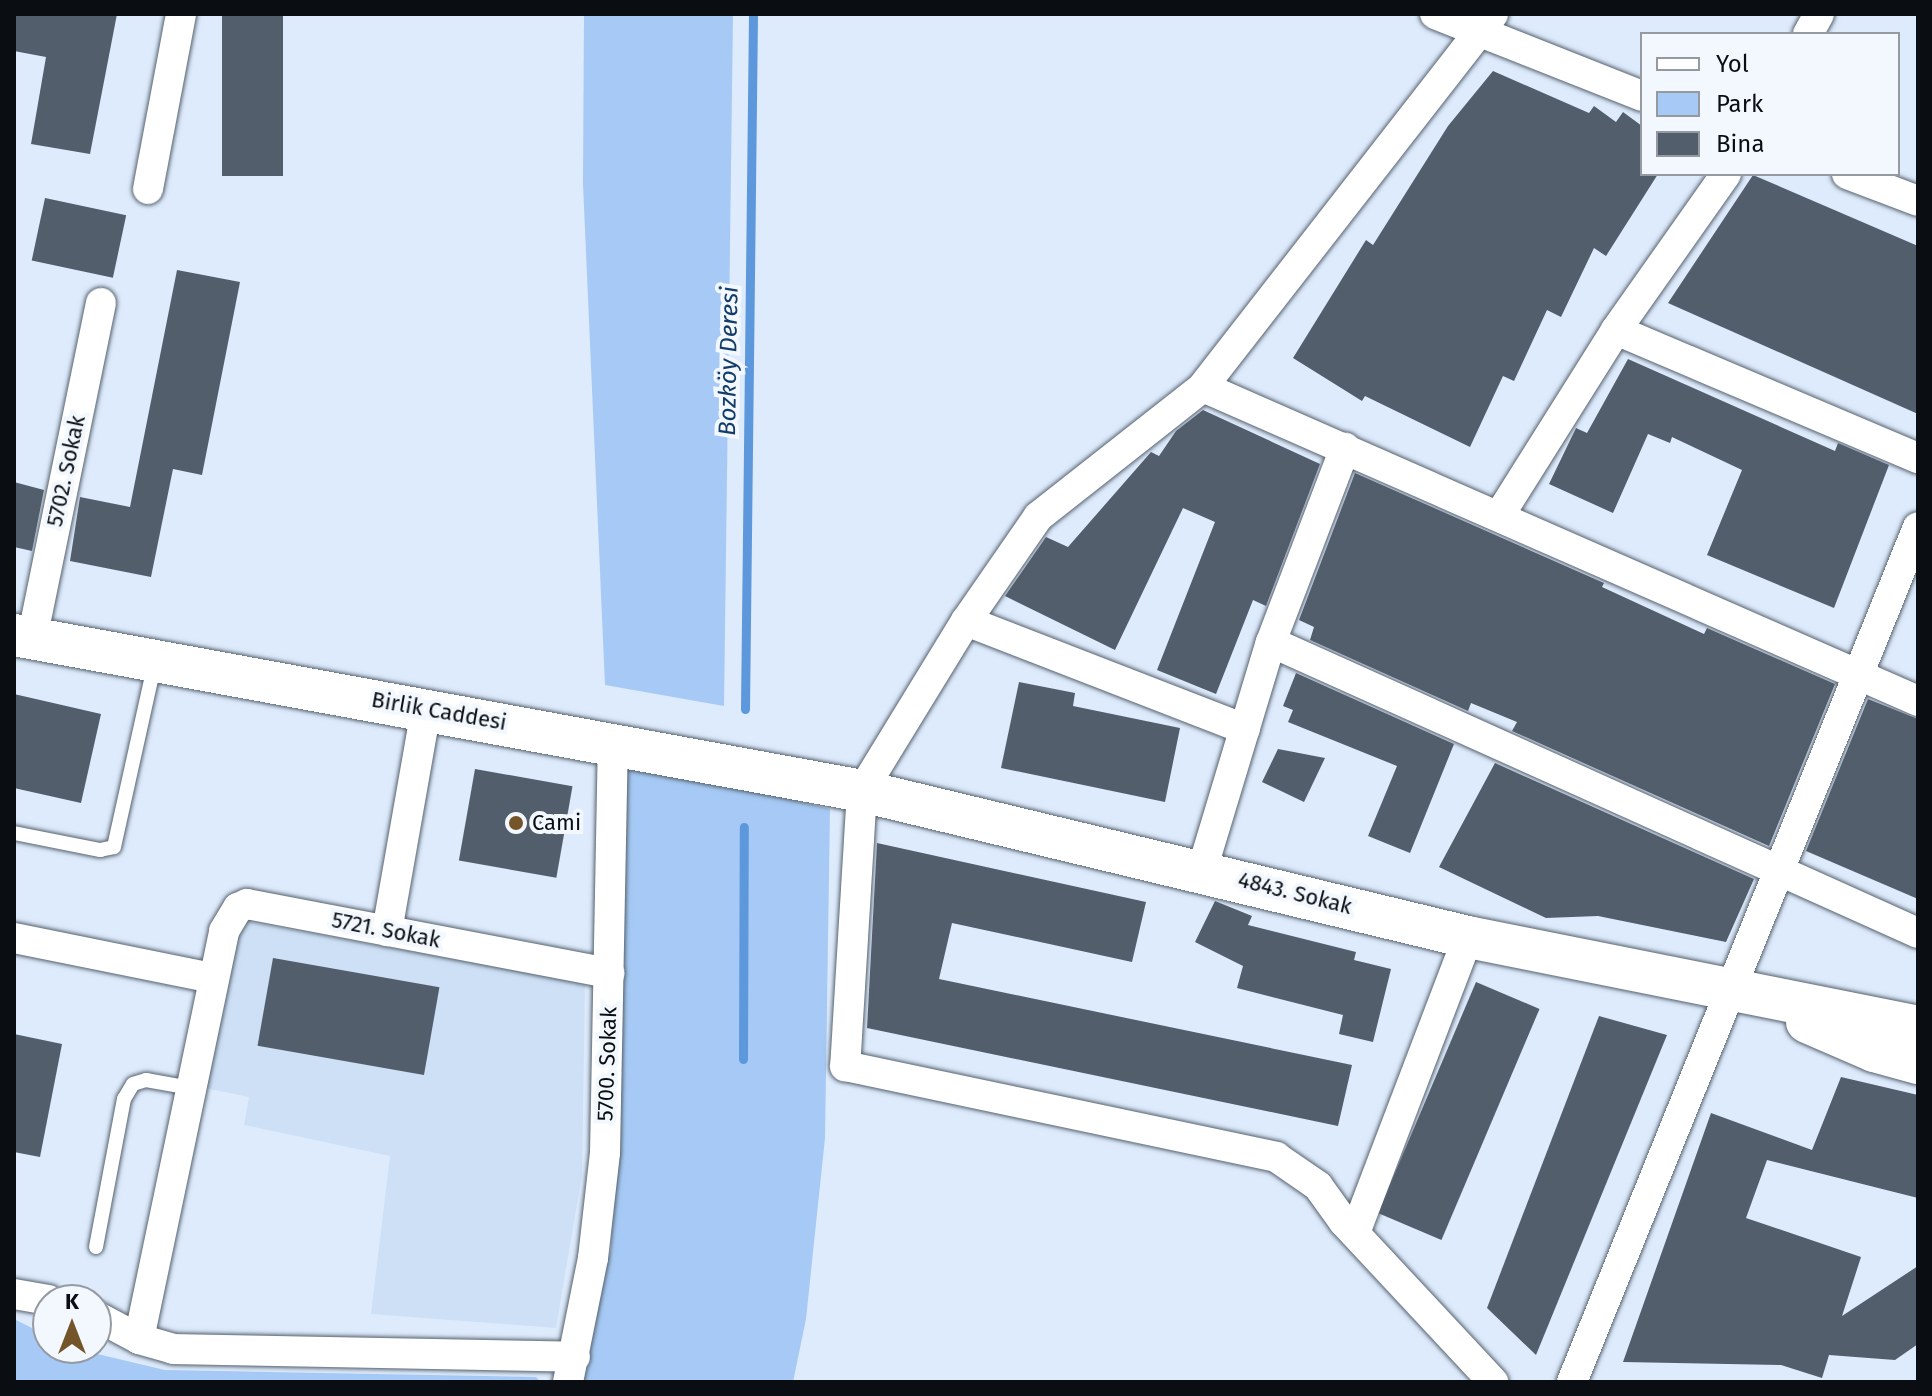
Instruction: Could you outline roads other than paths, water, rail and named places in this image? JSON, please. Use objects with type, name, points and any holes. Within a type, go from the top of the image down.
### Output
[{"type":"street","points":[[148,189],[181,14]]},
{"type":"street","points":[[1435,14],[1486,24],[1640,95]]},
{"type":"street","points":[[1809,32],[1819,14]]},
{"type":"street","points":[[1486,24],[1203,387],[1038,517],[966,621],[862,791],[845,1066],[1276,1157],[1318,1186],[1355,1233],[1493,1382]]},
{"type":"street","points":[[1499,516],[1616,330],[1725,176]]},
{"type":"street","points":[[1852,176],[1918,201]]},
{"type":"street","name":"5702. Sokak","points":[[23,637],[101,303]]},
{"type":"street","points":[[1616,330],[1918,458]]},
{"type":"street","points":[[1203,387],[1918,701]]},
{"type":"street","points":[[1202,870],[1271,642],[1345,448]]},
{"type":"street","points":[[1572,1382],[1729,987],[1779,875],[1918,527]]},
{"type":"street","points":[[966,621],[1245,729]]},
{"type":"street","name":"Birlik Caddesi","points":[[23,637],[613,742],[862,791]]},
{"type":"street","points":[[1271,642],[1779,875],[1918,933]]},
{"type":"street","points":[[387,931],[426,709]]},
{"type":"street","name":"5700. Sokak","points":[[572,1370],[605,1153],[613,742]]},
{"type":"street","name":"4843. Sokak","points":[[862,791],[1202,870],[1468,937],[1729,987]]},
{"type":"street","name":"5721. Sokak","points":[[139,1339],[213,978],[230,917],[247,904],[610,973]]},
{"type":"street","points":[[1355,1233],[1468,937]]},
{"type":"street","points":[[14,938],[213,978]]},
{"type":"street","points":[[1729,987],[1918,1027]]},
{"type":"street","points":[[1729,987],[1874,1051],[1918,1063]]},
{"type":"street","points":[[112,1325],[139,1339],[173,1349],[572,1370]]},
{"type":"lane","points":[[14,833],[100,850],[114,847],[155,661]]},
{"type":"lane","points":[[96,1247],[129,1091],[146,1080],[191,1088]]},
{"type":"waterway","name":"Bozköy Deresi","points":[[745,709],[753,14]]},
{"type":"waterway","name":"Bozköy Deresi","points":[[743,1059],[744,827]]},
{"type":"place","name":"Cami","points":[[516,823]]}]
